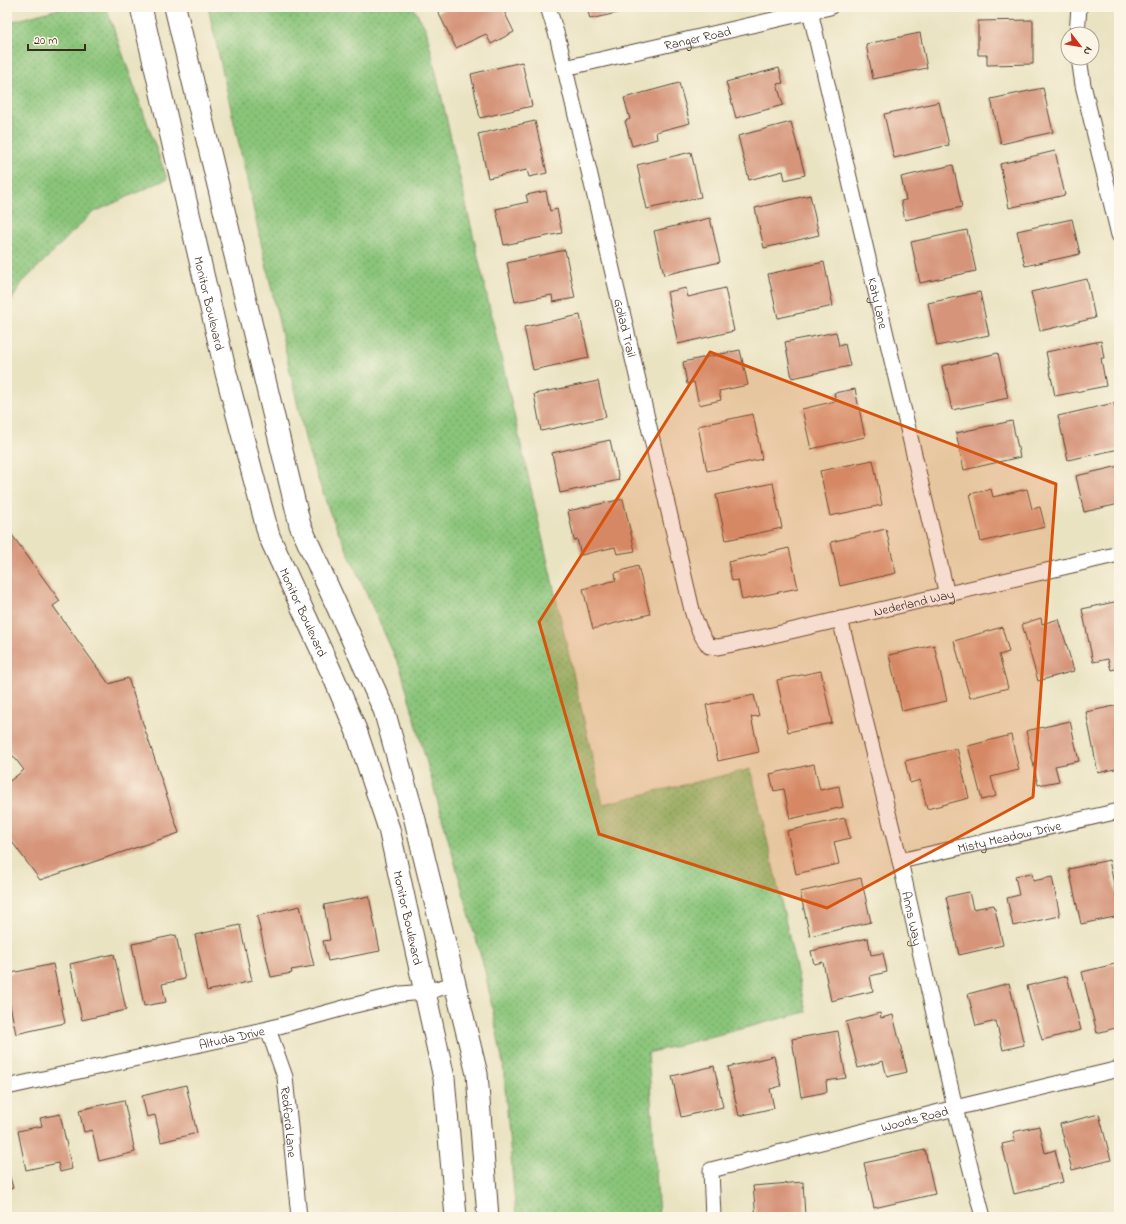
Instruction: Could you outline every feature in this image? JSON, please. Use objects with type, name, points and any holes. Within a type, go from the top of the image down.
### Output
[{"type":"street","name":"Monitor Boulevard","points":[[141,7],[226,373],[269,536],[334,678],[356,730],[389,829],[444,1078],[456,1217]]},
{"type":"street","name":"Monitor Boulevard","points":[[175,7],[300,525],[384,710],[415,820],[477,1074],[488,1217]]},
{"type":"street","name":"Goliad Trail","points":[[548,7],[565,68],[692,610],[697,628],[709,646]]},
{"type":"street","name":"Ranger Road","points":[[565,68],[830,7]]},
{"type":"street","points":[[1078,26],[1079,7]]},
{"type":"street","name":"Katy Lane","points":[[810,11],[947,595]]},
{"type":"street","points":[[1080,66],[1083,85],[1119,235]]},
{"type":"street","name":"Nederland Way","points":[[709,646],[718,647],[729,645],[1119,554]]},
{"type":"street","name":"Anns Way","points":[[840,619],[900,860],[955,1108],[983,1217]]},
{"type":"street","name":"Misty Meadow Drive","points":[[900,860],[1119,811]]},
{"type":"street","name":"Altuda Drive","points":[[7,1087],[268,1029],[358,1004],[401,994],[425,992],[455,984]]},
{"type":"street","name":"Redford Lane","points":[[268,1029],[285,1078],[299,1217]]},
{"type":"street","name":"Woods Road","points":[[713,1217],[711,1170],[955,1108],[1119,1069]]},
{"type":"highlighted area","points":[[710,352],[1056,484],[1033,797],[827,908],[599,834],[539,622]]},
{"type":"green space","points":[[65,7],[106,7],[167,179],[92,213],[22,283],[7,308],[7,132],[14,129],[7,96],[7,23]]},
{"type":"green space","points":[[208,7],[413,7],[426,29],[603,804],[751,769],[806,1012],[648,1053],[659,1217],[516,1217],[503,1064],[485,971],[401,670],[330,513],[308,451]]},
{"type":"building","points":[[448,7],[502,7],[514,32],[491,44],[486,34],[456,48],[438,12]]},
{"type":"building","points":[[587,7],[634,7],[635,9],[590,19]]},
{"type":"building","points":[[1033,20],[1033,64],[987,65],[987,55],[978,55],[978,21]]},
{"type":"building","points":[[920,33],[927,68],[873,79],[866,44]]},
{"type":"building","points":[[522,62],[532,106],[480,118],[471,74]]},
{"type":"building","points":[[779,68],[783,83],[777,84],[783,105],[736,118],[726,82]]},
{"type":"building","points":[[679,83],[690,123],[656,132],[657,139],[632,146],[625,121],[630,119],[624,98]]},
{"type":"building","points":[[1043,88],[1053,132],[1001,144],[991,99]]},
{"type":"building","points":[[939,102],[949,145],[894,158],[884,114]]},
{"type":"building","points":[[535,121],[547,173],[529,177],[527,170],[488,178],[478,134]]},
{"type":"building","points":[[791,122],[805,175],[785,180],[783,171],[749,180],[738,136]]},
{"type":"building","points":[[1055,151],[1065,195],[1009,208],[1000,164]]},
{"type":"building","points":[[691,152],[701,197],[647,209],[637,165]]},
{"type":"building","points":[[953,165],[962,207],[905,220],[901,201],[906,200],[901,177]]},
{"type":"building","points":[[546,191],[550,211],[557,209],[562,233],[504,245],[496,209],[528,202],[526,195]]},
{"type":"building","points":[[810,195],[819,235],[764,248],[755,208]]},
{"type":"building","points":[[710,218],[720,262],[664,275],[654,231]]},
{"type":"building","points":[[1072,219],[1080,254],[1025,266],[1017,231]]},
{"type":"building","points":[[967,230],[976,271],[920,283],[911,242]]},
{"type":"building","points":[[565,250],[575,298],[553,302],[552,295],[515,302],[507,263]]},
{"type":"building","points":[[824,262],[833,306],[778,318],[768,274]]},
{"type":"building","points":[[1087,279],[1095,318],[1040,331],[1031,292]]},
{"type":"building","points":[[686,288],[688,297],[725,288],[734,331],[678,344],[667,292]]},
{"type":"building","points":[[980,292],[989,335],[937,346],[928,303]]},
{"type":"building","points":[[580,315],[589,358],[533,370],[524,327]]},
{"type":"building","points":[[836,332],[839,346],[845,344],[850,366],[792,378],[785,342]]},
{"type":"building","points":[[1101,341],[1104,358],[1101,358],[1106,386],[1055,396],[1046,352]]},
{"type":"building","points":[[740,350],[748,385],[719,391],[721,400],[699,405],[694,382],[687,384],[683,362]]},
{"type":"building","points":[[998,353],[1008,398],[952,410],[942,366]]},
{"type":"building","points":[[598,381],[606,417],[541,431],[534,394]]},
{"type":"building","points":[[855,389],[865,437],[811,449],[802,409],[836,401],[834,393]]},
{"type":"building","points":[[1114,403],[1119,426],[1119,449],[1068,460],[1058,416]]},
{"type":"building","points":[[753,414],[762,459],[707,471],[698,426]]},
{"type":"building","points":[[1012,421],[1020,457],[964,470],[956,433]]},
{"type":"building","points":[[610,440],[619,480],[560,493],[552,453]]},
{"type":"building","points":[[873,460],[882,505],[830,516],[820,471]]},
{"type":"building","points":[[1119,466],[1119,504],[1084,512],[1076,476]]},
{"type":"building","points":[[773,483],[782,528],[726,540],[716,495]]},
{"type":"building","points":[[991,489],[993,497],[1027,489],[1032,509],[1040,507],[1045,527],[981,542],[970,494]]},
{"type":"building","points":[[623,499],[635,551],[617,554],[615,547],[581,555],[577,539],[574,540],[568,511]]},
{"type":"building","points":[[7,528],[60,601],[53,606],[109,684],[128,678],[179,833],[40,880],[7,835],[7,783],[24,770],[7,748]]},
{"type":"building","points":[[886,529],[896,573],[840,586],[831,542]]},
{"type":"building","points":[[789,548],[798,588],[742,600],[738,580],[732,581],[728,562]]},
{"type":"building","points":[[638,566],[650,614],[593,629],[583,589],[616,580],[615,573]]},
{"type":"building","points":[[1119,601],[1119,668],[1111,670],[1108,659],[1093,662],[1082,609]]},
{"type":"building","points":[[1041,618],[1042,624],[1059,619],[1074,671],[1038,681],[1022,624]]},
{"type":"building","points":[[1002,627],[1009,652],[999,655],[1008,688],[970,698],[954,641]]},
{"type":"building","points":[[934,645],[947,701],[902,711],[889,655]]},
{"type":"building","points":[[821,671],[832,723],[788,732],[777,680]]},
{"type":"building","points":[[754,695],[759,716],[751,717],[759,752],[718,761],[706,705]]},
{"type":"building","points":[[1119,705],[1119,750],[1116,751],[1119,768],[1098,773],[1086,712]]},
{"type":"building","points":[[1070,721],[1079,761],[1055,766],[1059,781],[1038,785],[1026,731]]},
{"type":"building","points":[[1011,735],[1019,770],[991,777],[996,796],[982,800],[968,746]]},
{"type":"building","points":[[957,748],[969,798],[927,809],[920,780],[910,783],[905,761]]},
{"type":"building","points":[[814,764],[820,790],[839,786],[843,807],[790,819],[784,789],[774,791],[770,774]]},
{"type":"building","points":[[845,818],[850,838],[834,842],[839,864],[796,874],[787,831]]},
{"type":"building","points":[[1109,860],[1119,908],[1119,916],[1081,924],[1069,869]]},
{"type":"building","points":[[1032,873],[1033,881],[1052,877],[1060,916],[1013,926],[1007,898],[1019,895],[1015,876]]},
{"type":"building","points":[[861,878],[871,922],[810,936],[800,892]]},
{"type":"building","points":[[969,892],[973,909],[994,905],[1003,945],[959,955],[946,897]]},
{"type":"building","points":[[369,896],[380,951],[328,961],[323,941],[330,940],[324,905]]},
{"type":"building","points":[[300,906],[314,966],[291,970],[292,973],[271,977],[257,916]]},
{"type":"building","points":[[240,925],[252,981],[207,991],[195,935]]},
{"type":"building","points":[[176,935],[185,979],[162,984],[166,1002],[144,1006],[132,944]]},
{"type":"building","points":[[868,938],[871,955],[883,953],[887,972],[870,976],[873,991],[831,1001],[823,962],[814,964],[811,951]]},
{"type":"building","points":[[114,954],[126,1010],[82,1020],[70,964]]},
{"type":"building","points":[[1119,963],[1119,1027],[1097,1033],[1082,972]]},
{"type":"building","points":[[53,964],[65,1023],[16,1034],[7,991],[7,974]]},
{"type":"building","points":[[1067,976],[1081,1030],[1042,1040],[1027,986]]},
{"type":"building","points":[[1009,983],[1024,1045],[1003,1050],[996,1021],[976,1026],[968,994]]},
{"type":"building","points":[[880,1013],[881,1018],[893,1015],[907,1072],[887,1077],[883,1061],[858,1068],[846,1022]]},
{"type":"building","points":[[838,1031],[846,1078],[826,1081],[827,1092],[801,1097],[792,1039]]},
{"type":"building","points":[[774,1056],[781,1086],[770,1089],[774,1108],[739,1116],[728,1067]]},
{"type":"building","points":[[714,1066],[723,1107],[681,1117],[672,1076]]},
{"type":"building","points":[[186,1085],[197,1133],[161,1142],[155,1115],[147,1117],[142,1096]]},
{"type":"building","points":[[124,1100],[135,1152],[99,1161],[92,1130],[84,1132],[79,1110]]},
{"type":"building","points":[[60,1114],[72,1169],[60,1172],[58,1163],[26,1170],[18,1131],[42,1126],[40,1118]]},
{"type":"building","points":[[1099,1114],[1111,1160],[1072,1170],[1060,1124]]},
{"type":"building","points":[[1039,1126],[1045,1153],[1055,1150],[1063,1182],[1014,1194],[1002,1144],[1015,1141],[1013,1132]]},
{"type":"building","points":[[925,1150],[935,1194],[874,1208],[864,1163]]},
{"type":"building","points":[[7,1166],[13,1188],[7,1190]]},
{"type":"building","points":[[803,1182],[805,1217],[756,1217],[753,1186]]}]
